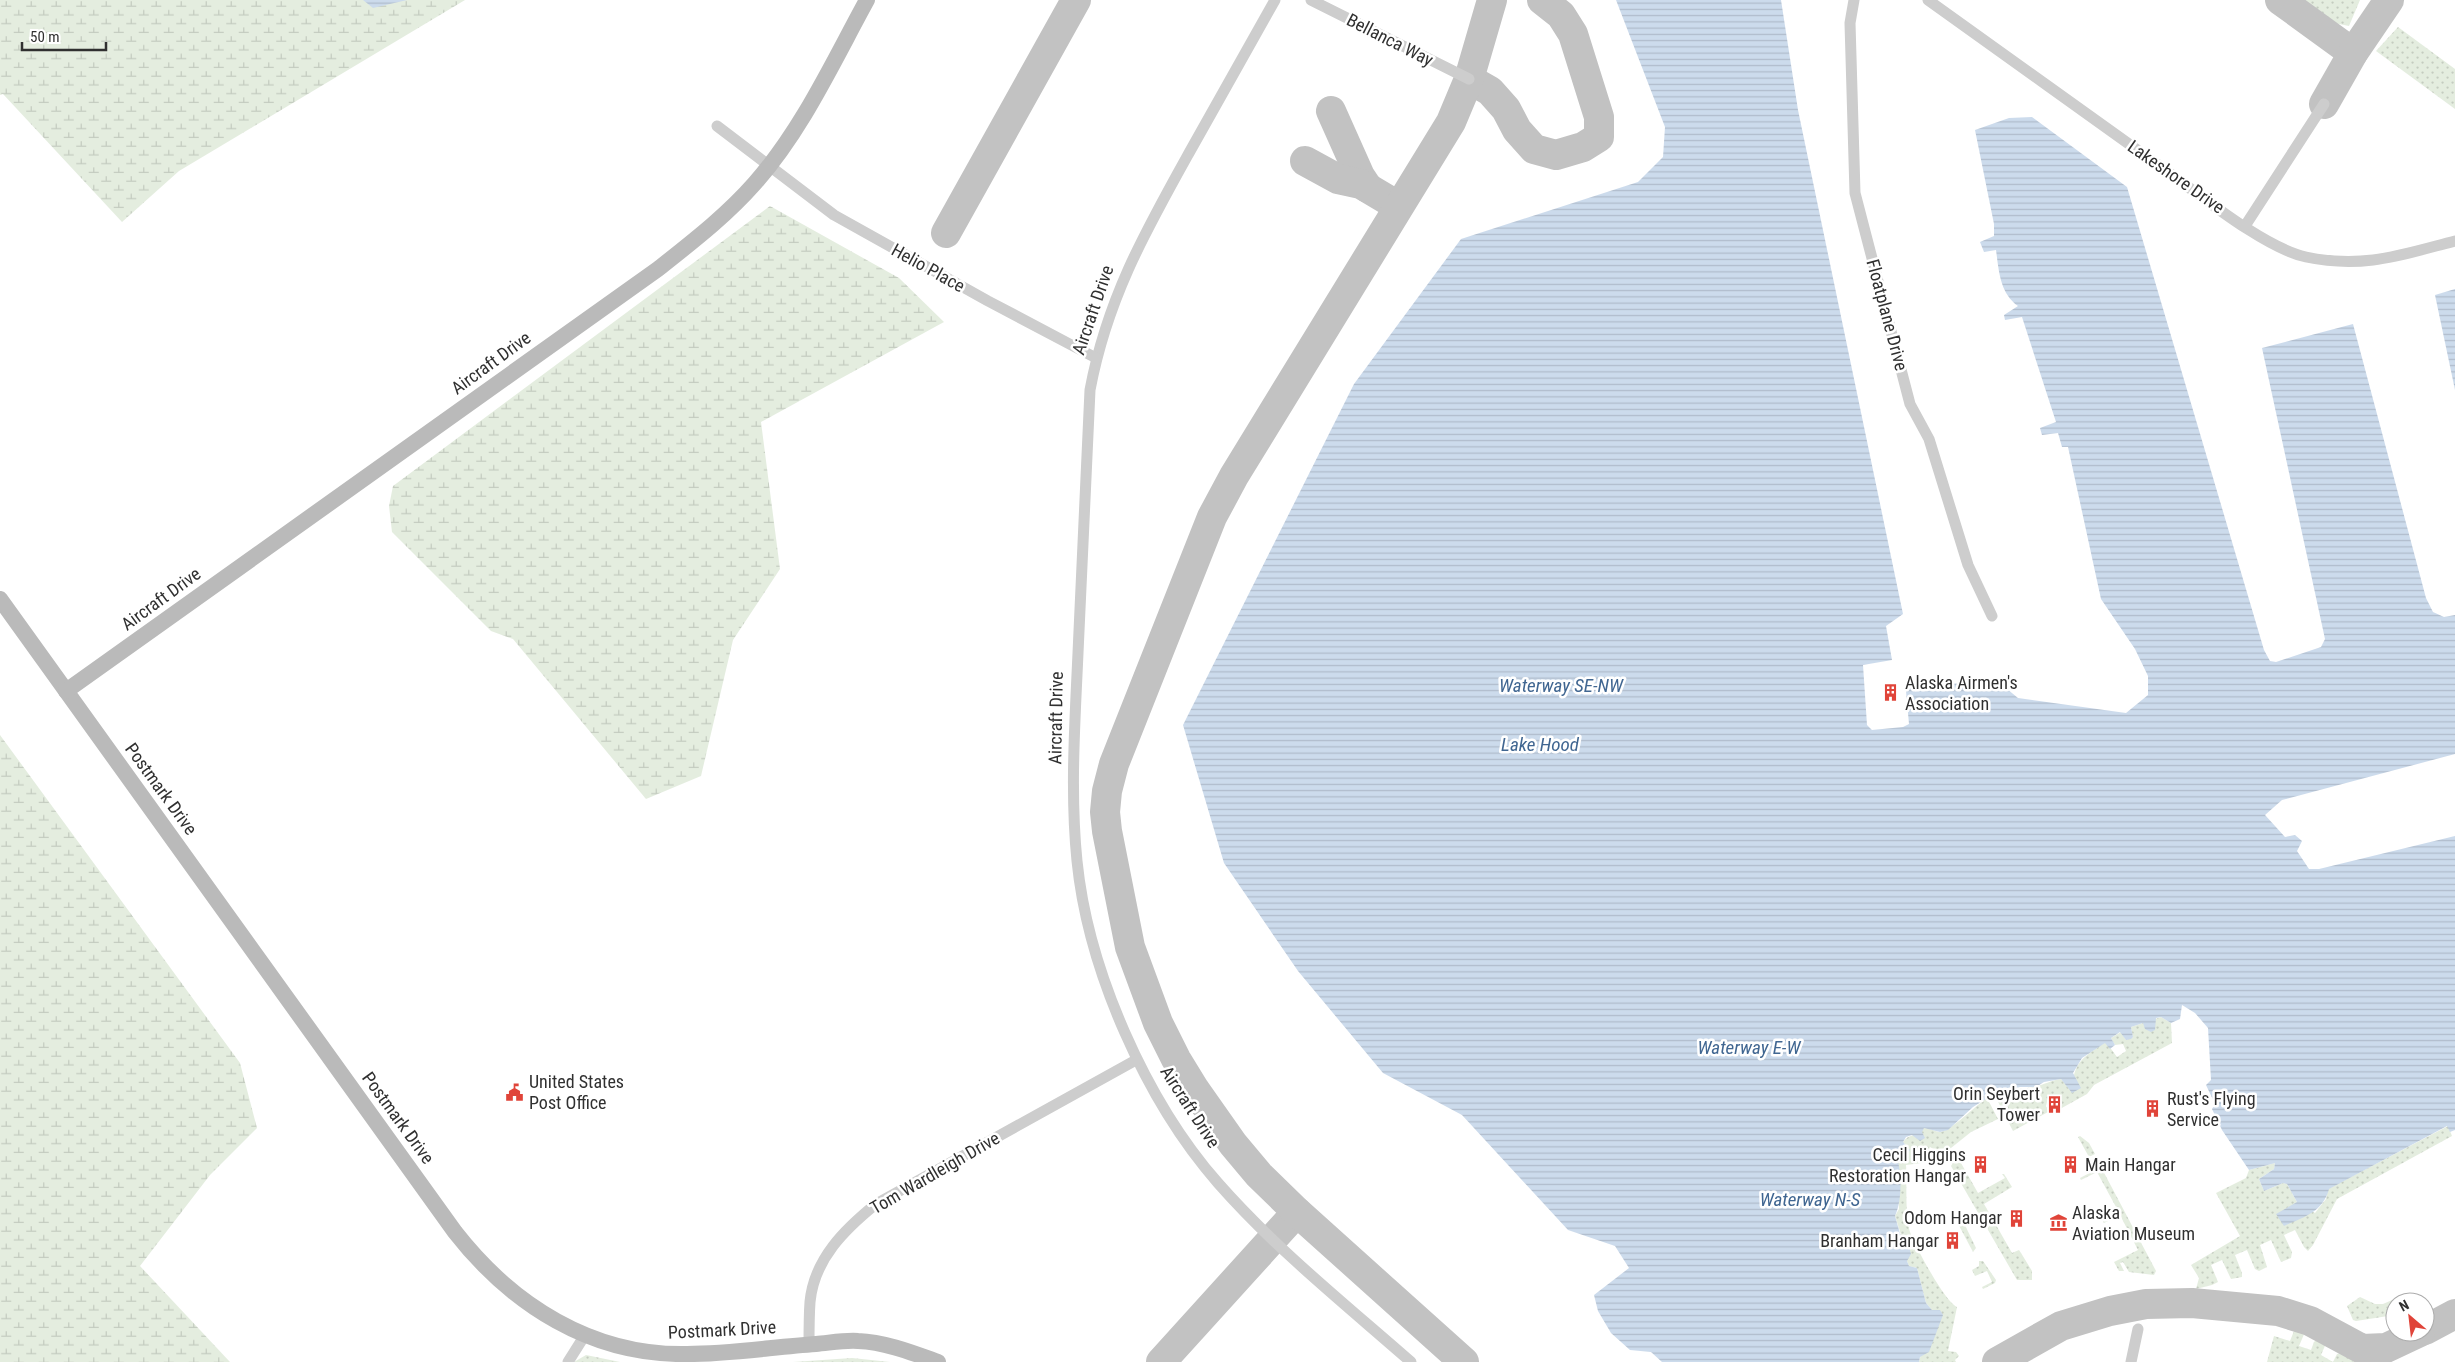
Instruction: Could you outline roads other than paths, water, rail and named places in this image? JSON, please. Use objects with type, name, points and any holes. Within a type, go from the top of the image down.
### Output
[{"type":"street","name":"Aircraft Drive","points":[[66,692],[658,269],[717,222],[770,165],[794,130],[867,0]]},
{"type":"street","name":"Aircraft Drive","points":[[1275,0],[1139,242],[1120,286],[1096,358],[1090,390],[1074,738],[1077,861],[1096,951],[1136,1060],[1175,1125],[1218,1182],[1272,1240],[1411,1362]]},
{"type":"street","name":"Bellanca Way","points":[[1311,0],[1470,79]]},
{"type":"street","name":"Floatplane Drive","points":[[1854,0],[1850,23],[1855,193],[1910,404],[1929,438],[1968,565],[1992,616]]},
{"type":"street","name":"Lakeshore Drive","points":[[1928,0],[2245,226],[2283,249],[2330,261],[2381,261],[2455,241]]},
{"type":"street","points":[[2245,226],[2324,104]]},
{"type":"street","name":"Helio Place","points":[[718,126],[834,215],[1096,358]]},
{"type":"street","name":"Postmark Drive","points":[[0,599],[467,1247],[494,1276],[520,1298],[554,1321],[585,1335],[646,1353],[688,1354],[858,1341],[904,1350],[938,1362]]},
{"type":"street","name":"Tom Wardleigh Drive","points":[[809,1345],[810,1301],[815,1280],[824,1259],[836,1241],[853,1222],[876,1204],[1136,1060]]},
{"type":"street","points":[[2131,1362],[2138,1329]]},
{"type":"street","points":[[568,1362],[585,1335]]},
{"type":"water","points":[[363,0],[407,0],[373,8]]},
{"type":"water","name":"Lake Hood","points":[[1616,0],[1781,0],[1798,110],[1903,614],[1886,626],[1892,660],[1863,665],[1867,725],[1872,730],[1903,727],[1909,724],[1906,691],[1919,683],[2001,684],[2018,698],[2126,713],[2148,695],[2148,676],[2135,649],[2101,599],[2068,447],[2062,447],[2058,433],[2042,435],[2040,428],[2056,422],[2022,317],[2005,320],[2004,315],[2018,306],[2007,295],[2001,281],[1996,250],[1984,252],[1980,242],[1994,236],[1994,224],[1975,130],[2009,118],[2032,117],[2127,187],[2264,650],[2270,661],[2276,662],[2321,647],[2325,639],[2262,348],[2353,324],[2426,598],[2433,612],[2444,617],[2455,615],[2455,754],[2282,800],[2265,815],[2285,837],[2295,835],[2302,841],[2297,851],[2309,869],[2319,869],[2455,836],[2455,1130],[2450,1132],[2447,1126],[2329,1189],[2322,1203],[2312,1213],[2284,1226],[2276,1214],[2297,1202],[2287,1184],[2283,1183],[2264,1191],[2259,1179],[2274,1169],[2275,1163],[2249,1170],[2222,1130],[2212,1109],[2215,1104],[2206,1085],[2211,1080],[2208,1028],[2195,1013],[2182,1005],[2180,1019],[2171,1023],[2161,1017],[2156,1018],[2155,1030],[2151,1032],[2145,1029],[2143,1023],[2131,1027],[2133,1037],[2131,1039],[2126,1040],[2120,1032],[2111,1038],[2115,1045],[2110,1049],[2105,1043],[2082,1058],[2073,1073],[2081,1088],[2072,1093],[2061,1079],[2044,1082],[2036,1087],[2020,1087],[1994,1094],[1973,1107],[1948,1130],[1940,1132],[1924,1128],[1922,1132],[1925,1138],[1920,1141],[1912,1135],[1906,1137],[1903,1142],[1910,1150],[1908,1153],[1901,1153],[1897,1158],[1900,1172],[1900,1187],[1899,1203],[1895,1216],[1903,1244],[1909,1246],[1911,1254],[1907,1261],[1909,1266],[1917,1268],[1926,1303],[1932,1310],[1940,1310],[1943,1315],[1929,1352],[1920,1357],[1919,1362],[1662,1362],[1651,1352],[1630,1350],[1611,1333],[1598,1311],[1594,1295],[1629,1268],[1615,1246],[1568,1230],[1462,1115],[1383,1073],[1298,971],[1224,863],[1183,725],[1354,384],[1461,239],[1638,182],[1663,157],[1665,127]]},
{"type":"water","points":[[2455,289],[2455,390],[2435,295]]},
{"type":"place","name":"Alaska Airmen's Association","points":[[1891,693]]},
{"type":"place","name":"United States Post Office","points":[[515,1092]]},
{"type":"place","name":"Orin Seybert Tower","points":[[2054,1104]]},
{"type":"place","name":"Rust's Flying Service","points":[[2153,1109]]},
{"type":"place","name":"Cecil Higgins Restoration Hangar","points":[[1980,1165]]},
{"type":"place","name":"Main Hangar","points":[[2071,1165]]},
{"type":"place","name":"Odom Hangar","points":[[2016,1218]]},
{"type":"place","name":"Alaska Aviation Museum","points":[[2058,1223]]},
{"type":"place","name":"Branham Hangar","points":[[1953,1241]]},
{"type":"water label","name":"Waterway SE-NW","points":[[1561,685]]},
{"type":"water label","name":"Waterway E-W","points":[[1749,1047]]},
{"type":"water label","name":"Waterway N-S","points":[[1810,1199]]}]
